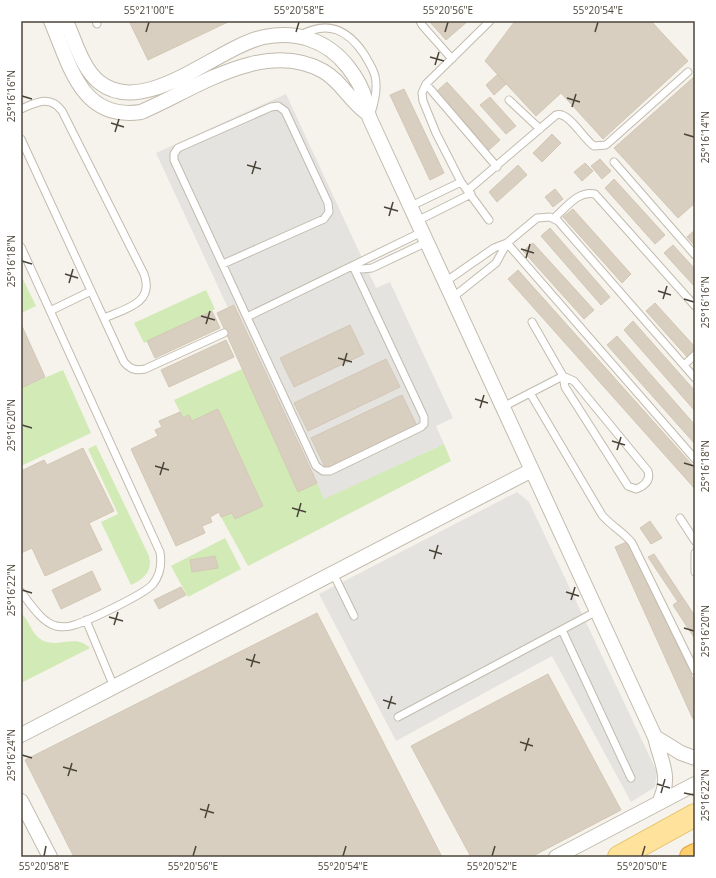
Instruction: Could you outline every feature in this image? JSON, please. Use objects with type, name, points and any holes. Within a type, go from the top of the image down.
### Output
[{"type":"highway","points":[[691,857],[695,855]]},
{"type":"main road","points":[[619,857],[695,815]]},
{"type":"street","points":[[51,21],[81,89],[90,100],[101,107],[114,112],[128,114],[141,112],[242,66],[268,59],[288,60],[308,64],[324,71],[335,80],[359,108],[368,116]]},
{"type":"street","points":[[66,21],[91,74],[99,82],[110,88],[132,94],[155,88],[262,37],[281,34],[300,36],[323,45],[334,52],[347,65],[365,97],[368,116],[409,207],[422,232],[655,737],[666,776],[663,795],[659,803]]},
{"type":"street","points":[[21,735],[532,470]]},
{"type":"street","points":[[655,737],[681,753],[695,758]]},
{"type":"street","points":[[556,857],[695,784]]},
{"type":"street","points":[[21,801],[50,857]]},
{"type":"lane","points":[[326,28],[333,21]]},
{"type":"lane","points":[[420,21],[452,59]]},
{"type":"lane","points":[[489,220],[462,182],[436,133],[423,101],[422,93],[426,84],[490,21]]},
{"type":"lane","points":[[300,36],[316,29],[326,28],[338,30],[349,35],[357,43],[369,62],[375,76],[377,90],[368,116]]},
{"type":"lane","points":[[353,266],[362,269],[372,268],[422,232],[556,114],[564,114],[590,144],[602,147],[688,72]]},
{"type":"lane","points":[[426,84],[496,167]]},
{"type":"lane","points":[[21,109],[43,100],[50,101],[58,105],[144,274],[147,288],[140,301],[104,318]]},
{"type":"lane","points":[[509,100],[540,129]]},
{"type":"lane","points":[[222,264],[324,219],[329,212],[328,203],[285,111],[278,106],[271,107],[178,148],[174,154],[174,160],[222,264],[316,466],[320,470],[330,471],[421,427],[424,424],[424,417],[353,266]]},
{"type":"lane","points":[[21,139],[124,362],[133,369],[138,370],[224,333]]},
{"type":"lane","points":[[614,162],[695,255]]},
{"type":"lane","points":[[409,207],[462,182]]},
{"type":"lane","points":[[554,218],[579,195],[589,192],[595,194],[695,306]]},
{"type":"lane","points":[[445,282],[494,248],[507,243],[537,218],[545,216],[554,218],[695,378]]},
{"type":"lane","points":[[247,317],[422,232]]},
{"type":"lane","points":[[452,298],[496,263],[507,243]]},
{"type":"lane","points":[[507,243],[695,459]]},
{"type":"lane","points":[[21,247],[160,552],[162,561],[157,578],[145,591],[74,625],[56,626],[42,618],[21,592]]},
{"type":"lane","points":[[50,311],[91,292]]},
{"type":"lane","points":[[532,322],[563,376],[565,387],[630,488],[638,488],[647,482],[650,477],[648,471],[574,382],[563,376]]},
{"type":"lane","points":[[684,365],[695,355]]},
{"type":"lane","points":[[503,407],[563,376]]},
{"type":"lane","points":[[530,393],[602,515],[625,534],[632,543],[695,671]]},
{"type":"lane","points":[[680,518],[695,540]]},
{"type":"lane","points":[[695,553],[695,572]]},
{"type":"lane","points":[[333,573],[354,616]]},
{"type":"lane","points":[[398,717],[597,611]]},
{"type":"lane","points":[[86,620],[114,687]]},
{"type":"lane","points":[[562,630],[631,778]]},
{"type":"green space","points":[[21,275],[36,306],[21,313]]},
{"type":"green space","points":[[206,290],[215,309],[144,343],[134,323]]},
{"type":"green space","points":[[242,369],[298,492],[317,483],[325,498],[444,444],[451,461],[248,566],[221,517],[232,513],[235,519],[263,505],[218,409],[192,421],[189,415],[183,418],[174,400]]},
{"type":"green space","points":[[63,370],[91,433],[21,466],[21,388]]},
{"type":"green space","points":[[96,445],[149,556],[150,566],[146,574],[140,580],[131,585],[101,522],[118,514],[88,449]]},
{"type":"green space","points":[[225,538],[241,569],[188,597],[171,566]],"holes":[[[215,556],[217,568],[192,572],[190,560]]]},
{"type":"green space","points":[[21,613],[35,634],[42,640],[54,643],[72,641],[78,642],[90,648],[21,683]]},
{"type":"shaded area","points":[[286,94],[376,288],[390,282],[453,418],[436,426],[444,444],[324,499],[235,305],[228,308],[156,153]]},
{"type":"shaded area","points":[[517,492],[529,502],[657,772],[655,787],[631,802],[552,656],[396,741],[319,594]]},
{"type":"building","points":[[129,21],[230,21],[148,60]]},
{"type":"building","points":[[429,21],[468,21],[446,40]]},
{"type":"building","points":[[515,21],[651,21],[688,61],[603,139],[561,93],[536,116],[485,61]]},
{"type":"building","points":[[498,74],[506,84],[494,95],[486,85]]},
{"type":"building","points":[[695,76],[695,203],[678,218],[614,148]]},
{"type":"building","points":[[447,82],[500,140],[489,150],[437,91]]},
{"type":"building","points":[[404,89],[444,173],[430,180],[390,95]]},
{"type":"building","points":[[490,97],[516,126],[506,134],[480,105]]},
{"type":"building","points":[[552,134],[561,143],[542,162],[533,153]]},
{"type":"building","points":[[600,159],[611,171],[602,179],[591,166]]},
{"type":"building","points":[[585,163],[593,171],[582,181],[574,172]]},
{"type":"building","points":[[518,165],[527,175],[497,202],[489,192]]},
{"type":"building","points":[[614,179],[665,235],[655,244],[605,188]]},
{"type":"building","points":[[555,189],[563,199],[553,207],[545,197]]},
{"type":"building","points":[[573,209],[631,274],[622,283],[563,217]]},
{"type":"building","points":[[550,228],[610,297],[601,305],[541,236]]},
{"type":"building","points":[[695,230],[695,246],[687,237]]},
{"type":"building","points":[[533,243],[594,310],[584,319],[523,251]]},
{"type":"building","points":[[673,245],[695,269],[695,287],[664,253]]},
{"type":"building","points":[[518,270],[695,468],[695,489],[508,279]]},
{"type":"building","points":[[655,303],[695,347],[695,352],[688,358],[646,311]]},
{"type":"building","points":[[234,305],[317,483],[298,492],[217,313]]},
{"type":"building","points":[[212,311],[220,328],[155,358],[147,341]]},
{"type":"building","points":[[633,321],[695,391],[695,411],[624,330]]},
{"type":"building","points":[[21,324],[45,377],[21,388]]},
{"type":"building","points":[[350,325],[364,354],[294,387],[280,358]]},
{"type":"building","points":[[617,336],[695,425],[695,444],[607,345]]},
{"type":"building","points":[[226,340],[234,357],[169,387],[161,370]]},
{"type":"building","points":[[386,359],[400,387],[308,431],[294,403]]},
{"type":"building","points":[[402,395],[417,426],[326,469],[311,438]]},
{"type":"building","points":[[218,409],[263,506],[235,519],[232,513],[221,517],[219,512],[210,517],[212,522],[202,526],[205,533],[176,546],[131,449],[158,436],[155,430],[162,427],[159,421],[180,412],[183,418],[189,415],[192,421]]},
{"type":"building","points":[[83,448],[114,511],[89,523],[102,550],[45,576],[32,548],[21,553],[21,471],[44,460],[47,465]]},
{"type":"building","points":[[650,521],[662,538],[651,544],[640,528]]},
{"type":"building","points":[[629,541],[695,683],[695,719],[693,719],[615,547]]},
{"type":"building","points":[[654,554],[683,598],[678,602],[648,557]]},
{"type":"building","points":[[215,556],[218,568],[192,572],[190,560]]},
{"type":"building","points":[[92,571],[101,590],[61,609],[52,590]]},
{"type":"building","points":[[181,587],[186,595],[159,609],[154,600]]},
{"type":"building","points":[[683,598],[695,616],[695,639],[673,605]]},
{"type":"building","points":[[317,613],[442,857],[74,857],[25,760]]},
{"type":"building","points":[[548,674],[621,810],[531,857],[471,857],[411,746]]}]
